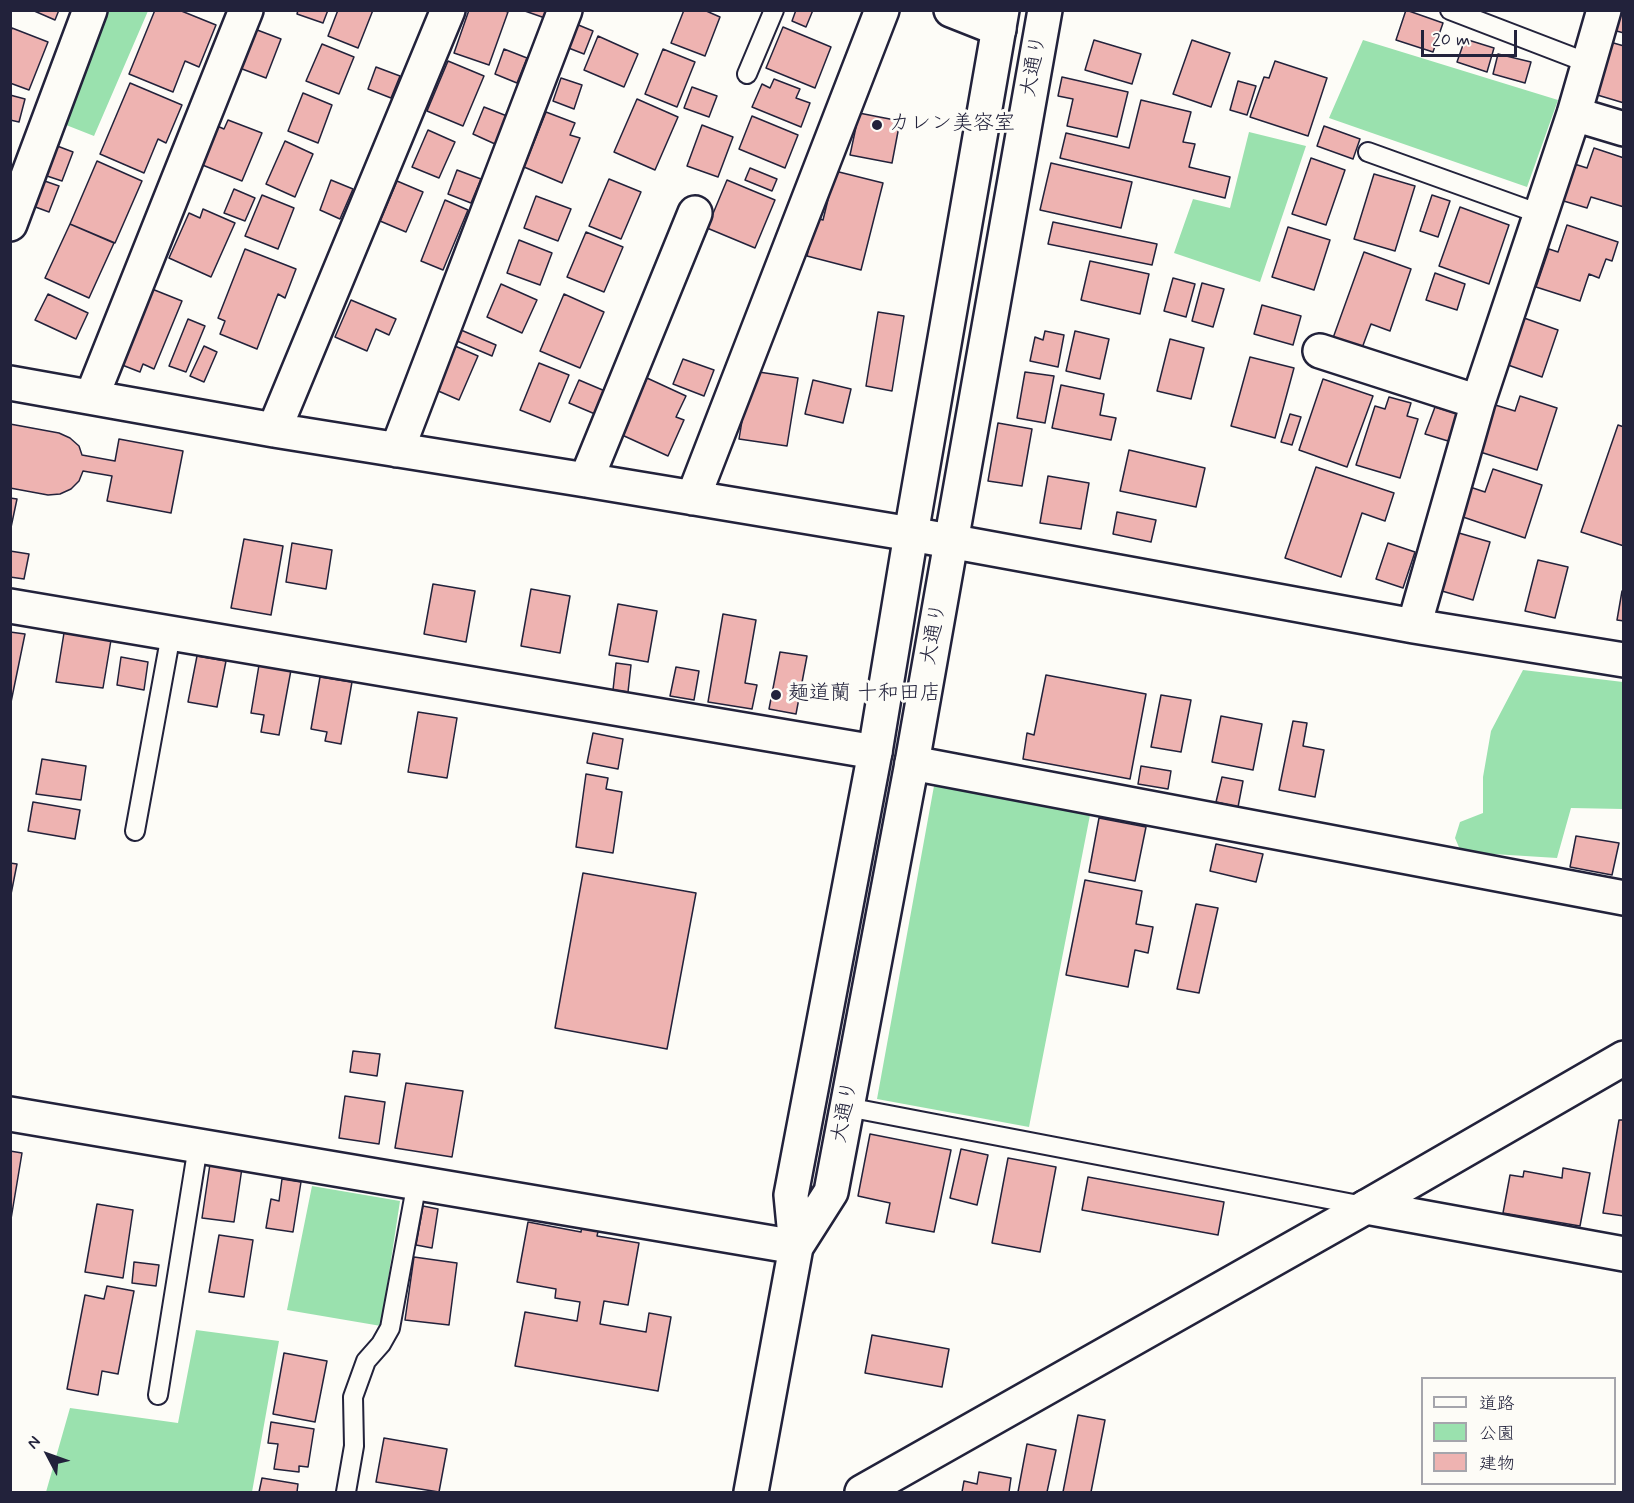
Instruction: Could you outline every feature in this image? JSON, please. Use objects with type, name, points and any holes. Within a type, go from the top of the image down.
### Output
[{"type":"street","points":[[10,224],[90,10]]},
{"type":"street","points":[[92,396],[246,10]]},
{"type":"street","points":[[274,430],[448,10]]},
{"type":"street","points":[[397,450],[566,10]]},
{"type":"street","points":[[693,498],[882,10]]},
{"type":"street","points":[[951,10],[1000,20]]},
{"type":"street","name":"大通り","points":[[796,1246],[831,1192],[912,763],[1045,10]]},
{"type":"street","points":[[1414,626],[1478,402],[1574,114],[1604,10]]},
{"type":"street","name":"大通り","points":[[751,1492],[796,1246],[791,1195],[875,752],[1000,20]]},
{"type":"street","points":[[1574,114],[1623,129]]},
{"type":"street","points":[[586,480],[695,213]]},
{"type":"street","points":[[1320,351],[1478,402]]},
{"type":"street","points":[[10,383],[274,430],[911,534],[1414,626],[1623,660]]},
{"type":"street","points":[[10,606],[875,752]]},
{"type":"street","points":[[912,763],[1623,898]]},
{"type":"street","points":[[862,1492],[1366,1207],[1623,1058]]},
{"type":"street","points":[[10,1114],[796,1246]]},
{"type":"street","points":[[1366,1207],[1623,1254]]},
{"type":"lane","points":[[747,74],[774,10]]},
{"type":"lane","points":[[1450,10],[1588,63]]},
{"type":"lane","points":[[1368,152],[1540,214]]},
{"type":"lane","points":[[135,831],[171,634]]},
{"type":"lane","points":[[847,1107],[1366,1207]]},
{"type":"lane","points":[[158,1395],[198,1146]]},
{"type":"lane","points":[[345,1492],[354,1446],[353,1397],[366,1361],[381,1344],[390,1328],[417,1182]]},
{"type":"green space","points":[[104,11],[148,11],[94,136],[61,123]]},
{"type":"green space","points":[[1363,40],[1558,100],[1527,187],[1329,118]]},
{"type":"green space","points":[[1249,132],[1306,146],[1260,282],[1174,253],[1193,199],[1230,208]]},
{"type":"green space","points":[[1523,670],[1623,682],[1623,809],[1571,808],[1557,858],[1461,852],[1455,838],[1460,822],[1483,813],[1483,777],[1491,731]]},
{"type":"green space","points":[[934,786],[1091,810],[1029,1127],[877,1099]]},
{"type":"green space","points":[[312,1186],[400,1201],[381,1326],[287,1310]]},
{"type":"green space","points":[[196,1330],[279,1341],[252,1492],[46,1492],[70,1408],[178,1423]]},
{"type":"building","points":[[32,10],[59,10],[55,20]]},
{"type":"building","points":[[155,10],[179,10],[216,25],[199,67],[185,61],[173,92],[129,74]]},
{"type":"building","points":[[298,10],[328,10],[323,23],[297,14]]},
{"type":"building","points":[[338,10],[373,10],[358,48],[328,36]]},
{"type":"building","points":[[469,10],[508,12],[489,65],[454,53]]},
{"type":"building","points":[[522,10],[547,10],[545,18]]},
{"type":"building","points":[[684,10],[704,10],[720,17],[705,56],[671,43]]},
{"type":"building","points":[[796,10],[813,10],[806,27],[792,21]]},
{"type":"building","points":[[1406,10],[1443,23],[1433,52],[1396,40]]},
{"type":"building","points":[[1615,10],[1624,10],[1624,33],[1609,29]]},
{"type":"building","points":[[576,24],[593,31],[584,54],[566,47]]},
{"type":"building","points":[[783,27],[831,47],[815,88],[766,68]]},
{"type":"building","points":[[12,28],[48,42],[29,90],[10,83],[10,33]]},
{"type":"building","points":[[252,28],[281,39],[266,78],[237,67]]},
{"type":"building","points":[[598,36],[638,54],[624,87],[584,70]]},
{"type":"building","points":[[1465,39],[1494,48],[1487,72],[1457,62]]},
{"type":"building","points":[[1094,40],[1141,54],[1132,84],[1085,70]]},
{"type":"building","points":[[1192,40],[1230,53],[1211,107],[1173,94]]},
{"type":"building","points":[[1610,42],[1624,46],[1624,103],[1594,94]]},
{"type":"building","points":[[322,44],[354,57],[339,94],[306,81]]},
{"type":"building","points":[[504,49],[527,58],[517,83],[495,74]]},
{"type":"building","points":[[663,49],[695,62],[677,107],[645,94]]},
{"type":"building","points":[[1498,54],[1531,62],[1525,83],[1493,74]]},
{"type":"building","points":[[448,61],[484,76],[463,126],[427,111]]},
{"type":"building","points":[[1275,61],[1327,78],[1308,136],[1250,117],[1264,77],[1269,78]]},
{"type":"building","points":[[376,67],[400,76],[391,98],[368,89]]},
{"type":"building","points":[[1062,77],[1128,92],[1117,137],[1067,126],[1073,99],[1058,96]]},
{"type":"building","points":[[561,78],[582,85],[574,109],[553,101]]},
{"type":"building","points":[[774,79],[800,89],[796,98],[810,103],[801,127],[752,107],[762,84],[770,88]]},
{"type":"building","points":[[1238,81],[1256,86],[1247,115],[1230,110]]},
{"type":"building","points":[[130,83],[182,105],[166,143],[158,139],[144,173],[100,154]]},
{"type":"building","points":[[692,87],[717,96],[709,117],[684,108]]},
{"type":"building","points":[[303,93],[332,105],[318,143],[288,131]]},
{"type":"building","points":[[10,95],[25,99],[19,122],[10,120]]},
{"type":"building","points":[[637,99],[678,117],[655,170],[614,152]]},
{"type":"building","points":[[1141,100],[1191,112],[1183,142],[1195,144],[1189,167],[1230,177],[1225,198],[1060,158],[1066,133],[1129,148]]},
{"type":"building","points":[[484,107],[507,116],[495,144],[473,134]]},
{"type":"building","points":[[546,112],[575,123],[570,135],[580,138],[562,183],[524,167]]},
{"type":"building","points":[[859,113],[900,121],[892,163],[850,155]]},
{"type":"building","points":[[752,116],[798,135],[785,168],[739,149]]},
{"type":"building","points":[[228,120],[262,133],[242,181],[200,164],[215,125],[224,129]]},
{"type":"building","points":[[702,125],[733,137],[718,177],[687,166]]},
{"type":"building","points":[[1324,126],[1360,139],[1353,159],[1317,146]]},
{"type":"building","points":[[428,130],[455,142],[439,178],[412,167]]},
{"type":"building","points":[[285,141],[313,154],[295,197],[266,184]]},
{"type":"building","points":[[52,144],[73,152],[62,181],[41,174]]},
{"type":"building","points":[[1594,148],[1624,158],[1624,207],[1591,197],[1587,208],[1557,199],[1568,162],[1587,168]]},
{"type":"building","points":[[1311,158],[1345,170],[1326,225],[1292,214]]},
{"type":"building","points":[[97,161],[142,181],[115,243],[70,224]]},
{"type":"building","points":[[1051,163],[1132,182],[1121,228],[1040,210]]},
{"type":"building","points":[[750,168],[777,179],[772,191],[745,180]]},
{"type":"building","points":[[457,170],[481,179],[471,203],[448,194]]},
{"type":"building","points":[[835,171],[883,183],[861,270],[807,256],[816,218],[823,220]]},
{"type":"building","points":[[1374,174],[1415,186],[1395,251],[1354,239]]},
{"type":"building","points":[[39,179],[59,186],[49,212],[30,205]]},
{"type":"building","points":[[609,179],[641,192],[621,239],[589,226]]},
{"type":"building","points":[[331,180],[353,189],[340,219],[320,210]]},
{"type":"building","points":[[727,180],[775,200],[755,248],[707,228]]},
{"type":"building","points":[[397,181],[423,192],[406,232],[380,221]]},
{"type":"building","points":[[234,189],[255,198],[245,221],[224,213]]},
{"type":"building","points":[[262,195],[294,208],[278,249],[245,236]]},
{"type":"building","points":[[1432,195],[1450,201],[1438,237],[1420,231]]},
{"type":"building","points":[[536,196],[571,209],[558,241],[524,228]]},
{"type":"building","points":[[445,200],[468,210],[443,270],[421,261]]},
{"type":"building","points":[[1460,207],[1509,225],[1489,284],[1439,266]]},
{"type":"building","points":[[203,209],[235,223],[211,277],[169,258],[189,213],[200,218]]},
{"type":"building","points":[[1053,222],[1157,244],[1152,265],[1048,244]]},
{"type":"building","points":[[70,224],[114,243],[89,298],[45,278]]},
{"type":"building","points":[[1567,225],[1618,242],[1612,261],[1606,259],[1599,278],[1589,274],[1580,301],[1536,287],[1549,249],[1558,252]]},
{"type":"building","points":[[1288,227],[1330,240],[1314,290],[1272,277]]},
{"type":"building","points":[[586,232],[623,247],[604,292],[567,277]]},
{"type":"building","points":[[519,240],[552,253],[540,285],[507,273]]},
{"type":"building","points":[[245,249],[296,269],[285,298],[278,294],[257,349],[220,334],[225,321],[218,318]]},
{"type":"building","points":[[1364,252],[1411,269],[1390,331],[1371,324],[1362,348],[1333,338]]},
{"type":"building","points":[[1090,261],[1149,274],[1140,314],[1081,300]]},
{"type":"building","points":[[1435,273],[1465,284],[1457,310],[1426,300]]},
{"type":"building","points":[[1173,278],[1195,284],[1186,317],[1164,311]]},
{"type":"building","points":[[1202,283],[1224,289],[1213,327],[1192,321]]},
{"type":"building","points":[[501,284],[537,300],[522,333],[487,317]]},
{"type":"building","points":[[147,287],[182,301],[154,369],[143,364],[140,372],[117,363]]},
{"type":"building","points":[[48,294],[88,313],[76,339],[35,320]]},
{"type":"building","points":[[564,294],[604,312],[580,368],[540,351]]},
{"type":"building","points":[[351,300],[396,319],[389,335],[376,329],[367,351],[335,337]]},
{"type":"building","points":[[1262,305],[1301,316],[1293,345],[1254,334]]},
{"type":"building","points":[[878,312],[904,316],[892,391],[866,386]]},
{"type":"building","points":[[1524,318],[1558,330],[1542,377],[1508,365]]},
{"type":"building","points":[[188,319],[205,326],[186,372],[169,366]]},
{"type":"building","points":[[461,330],[496,345],[492,356],[457,341]]},
{"type":"building","points":[[1045,331],[1064,335],[1058,367],[1030,361],[1035,337],[1043,340]]},
{"type":"building","points":[[1075,331],[1109,339],[1100,379],[1066,371]]},
{"type":"building","points":[[1170,339],[1204,348],[1191,399],[1157,391]]},
{"type":"building","points":[[204,346],[217,352],[204,382],[190,376]]},
{"type":"building","points":[[455,346],[478,356],[459,400],[436,390]]},
{"type":"building","points":[[1250,357],[1294,368],[1275,438],[1231,426]]},
{"type":"building","points":[[683,359],[714,370],[704,396],[673,384]]},
{"type":"building","points":[[539,363],[569,375],[550,422],[520,410]]},
{"type":"building","points":[[759,372],[798,378],[787,446],[739,439],[749,379],[757,380]]},
{"type":"building","points":[[1025,372],[1054,376],[1045,423],[1017,418]]},
{"type":"building","points":[[647,378],[686,396],[676,417],[684,420],[668,456],[622,435]]},
{"type":"building","points":[[1323,379],[1373,396],[1347,467],[1299,450]]},
{"type":"building","points":[[579,380],[605,391],[595,414],[569,403]]},
{"type":"building","points":[[813,380],[851,389],[843,423],[805,414]]},
{"type":"building","points":[[1061,385],[1104,394],[1100,415],[1116,418],[1111,440],[1052,428]]},
{"type":"building","points":[[1520,396],[1557,408],[1537,470],[1477,451],[1492,404],[1515,411]]},
{"type":"building","points":[[1389,397],[1411,403],[1407,416],[1418,419],[1400,478],[1356,465],[1375,406],[1385,409]]},
{"type":"building","points":[[1435,407],[1458,414],[1448,441],[1425,434]]},
{"type":"building","points":[[1290,414],[1301,417],[1292,445],[1281,442]]},
{"type":"building","points":[[998,423],[1032,429],[1022,486],[988,481]]},
{"type":"building","points":[[10,424],[59,433],[70,438],[79,446],[82,455],[115,461],[119,439],[183,451],[171,513],[107,501],[112,476],[83,471],[79,481],[71,489],[60,494],[48,495],[10,488]]},
{"type":"building","points":[[1618,425],[1624,427],[1624,546],[1581,532]]},
{"type":"building","points":[[1129,450],[1205,468],[1196,507],[1120,491]]},
{"type":"building","points":[[1316,467],[1394,493],[1385,521],[1362,513],[1341,577],[1285,558]]},
{"type":"building","points":[[1493,469],[1542,485],[1525,538],[1460,516],[1470,487],[1485,492]]},
{"type":"building","points":[[1048,476],[1089,483],[1081,529],[1040,523]]},
{"type":"building","points":[[10,498],[17,499],[10,532]]},
{"type":"building","points":[[1117,512],[1156,520],[1151,542],[1113,534]]},
{"type":"building","points":[[1452,531],[1490,542],[1473,600],[1435,589]]},
{"type":"building","points":[[244,539],[283,546],[271,615],[231,608]]},
{"type":"building","points":[[292,543],[332,550],[326,589],[286,582]]},
{"type":"building","points":[[1388,543],[1415,552],[1403,588],[1376,579]]},
{"type":"building","points":[[10,551],[29,554],[24,579],[10,577]]},
{"type":"building","points":[[1538,560],[1568,567],[1555,618],[1525,611]]},
{"type":"building","points":[[433,584],[475,591],[466,642],[424,634]]},
{"type":"building","points":[[531,589],[570,596],[560,653],[521,646]]},
{"type":"building","points":[[1622,591],[1624,591],[1624,621],[1617,620]]},
{"type":"building","points":[[618,604],[657,611],[648,662],[609,655]]},
{"type":"building","points":[[723,614],[756,620],[745,683],[757,685],[752,709],[708,702]]},
{"type":"building","points":[[10,632],[25,634],[10,707]]},
{"type":"building","points":[[64,633],[111,640],[103,688],[56,682]]},
{"type":"building","points":[[780,652],[807,656],[796,714],[769,709]]},
{"type":"building","points":[[197,656],[226,661],[217,707],[188,702]]},
{"type":"building","points":[[121,657],[148,662],[144,690],[117,685]]},
{"type":"building","points":[[616,663],[631,665],[628,692],[613,690]]},
{"type":"building","points":[[259,665],[291,670],[279,735],[261,732],[264,715],[251,713]]},
{"type":"building","points":[[676,667],[699,671],[694,700],[670,696]]},
{"type":"building","points":[[1046,675],[1146,694],[1130,779],[1023,759],[1027,733],[1034,735]]},
{"type":"building","points":[[320,677],[352,682],[341,744],[325,741],[327,732],[311,729]]},
{"type":"building","points":[[1161,695],[1191,700],[1181,752],[1151,747]]},
{"type":"building","points":[[418,712],[457,718],[447,778],[408,772]]},
{"type":"building","points":[[1221,716],[1262,724],[1253,770],[1212,762]]},
{"type":"building","points":[[1293,721],[1307,723],[1303,746],[1324,750],[1315,797],[1279,790]]},
{"type":"building","points":[[593,733],[623,739],[618,769],[587,763]]},
{"type":"building","points":[[42,759],[86,766],[81,800],[36,794]]},
{"type":"building","points":[[1141,766],[1171,771],[1168,789],[1138,784]]},
{"type":"building","points":[[586,774],[608,778],[606,789],[622,792],[613,853],[576,847]]},
{"type":"building","points":[[1222,777],[1243,781],[1238,807],[1216,802]]},
{"type":"building","points":[[33,802],[80,810],[75,839],[28,831]]},
{"type":"building","points":[[1099,818],[1146,827],[1135,881],[1089,872]]},
{"type":"building","points":[[1576,836],[1619,843],[1612,875],[1570,867]]},
{"type":"building","points":[[1216,844],[1263,854],[1256,882],[1210,871]]},
{"type":"building","points":[[10,863],[17,864],[10,899]]},
{"type":"building","points":[[583,873],[696,893],[667,1049],[555,1028]]},
{"type":"building","points":[[1085,880],[1142,891],[1136,924],[1153,927],[1148,953],[1135,950],[1128,987],[1066,975]]},
{"type":"building","points":[[1196,904],[1218,908],[1199,993],[1177,989]]},
{"type":"building","points":[[353,1051],[380,1054],[377,1076],[350,1072]]},
{"type":"building","points":[[406,1083],[463,1091],[452,1157],[395,1148]]},
{"type":"building","points":[[345,1096],[385,1102],[379,1144],[339,1138]]},
{"type":"building","points":[[1619,1120],[1624,1120],[1624,1216],[1603,1213]]},
{"type":"building","points":[[870,1134],[951,1150],[934,1232],[886,1223],[890,1203],[858,1196]]},
{"type":"building","points":[[961,1149],[988,1155],[977,1205],[950,1198]]},
{"type":"building","points":[[10,1151],[22,1153],[10,1225]]},
{"type":"building","points":[[1008,1158],[1056,1167],[1040,1252],[992,1243]]},
{"type":"building","points":[[210,1164],[242,1168],[234,1222],[202,1218]]},
{"type":"building","points":[[1563,1168],[1590,1173],[1580,1226],[1503,1213],[1510,1175],[1523,1177],[1524,1171],[1562,1178]]},
{"type":"building","points":[[1088,1177],[1224,1202],[1218,1235],[1082,1210]]},
{"type":"building","points":[[282,1179],[301,1182],[293,1232],[266,1228],[271,1199],[279,1201]]},
{"type":"building","points":[[97,1204],[133,1210],[123,1278],[85,1272]]},
{"type":"building","points":[[423,1206],[438,1209],[432,1248],[416,1245]]},
{"type":"building","points":[[583,1219],[600,1223],[597,1236],[639,1243],[628,1305],[604,1301],[600,1324],[646,1332],[649,1313],[671,1317],[658,1391],[515,1366],[525,1312],[577,1321],[580,1302],[555,1298],[556,1289],[517,1282],[528,1222],[581,1232]]},
{"type":"building","points":[[219,1235],[253,1240],[244,1297],[209,1292]]},
{"type":"building","points":[[414,1257],[457,1263],[449,1325],[405,1320]]},
{"type":"building","points":[[134,1262],[159,1265],[156,1286],[132,1283]]},
{"type":"building","points":[[107,1286],[134,1291],[118,1374],[102,1371],[98,1395],[67,1389],[85,1295],[104,1299]]},
{"type":"building","points":[[872,1335],[949,1349],[942,1387],[865,1373]]},
{"type":"building","points":[[284,1353],[327,1361],[315,1422],[273,1414]]},
{"type":"building","points":[[1078,1415],[1105,1420],[1091,1492],[1063,1492]]},
{"type":"building","points":[[271,1422],[314,1429],[308,1467],[299,1466],[299,1472],[274,1469],[278,1444],[268,1443]]},
{"type":"building","points":[[384,1438],[447,1449],[439,1492],[376,1482]]},
{"type":"building","points":[[1027,1444],[1056,1450],[1047,1492],[1018,1492]]},
{"type":"building","points":[[979,1472],[1011,1478],[1009,1492],[962,1492],[964,1481],[977,1484]]},
{"type":"building","points":[[262,1478],[298,1484],[297,1492],[259,1492]]},
{"type":"place","name":"カレン美容室","points":[[877,125]]},
{"type":"place","name":"麺道蘭 十和田店","points":[[776,695]]}]
